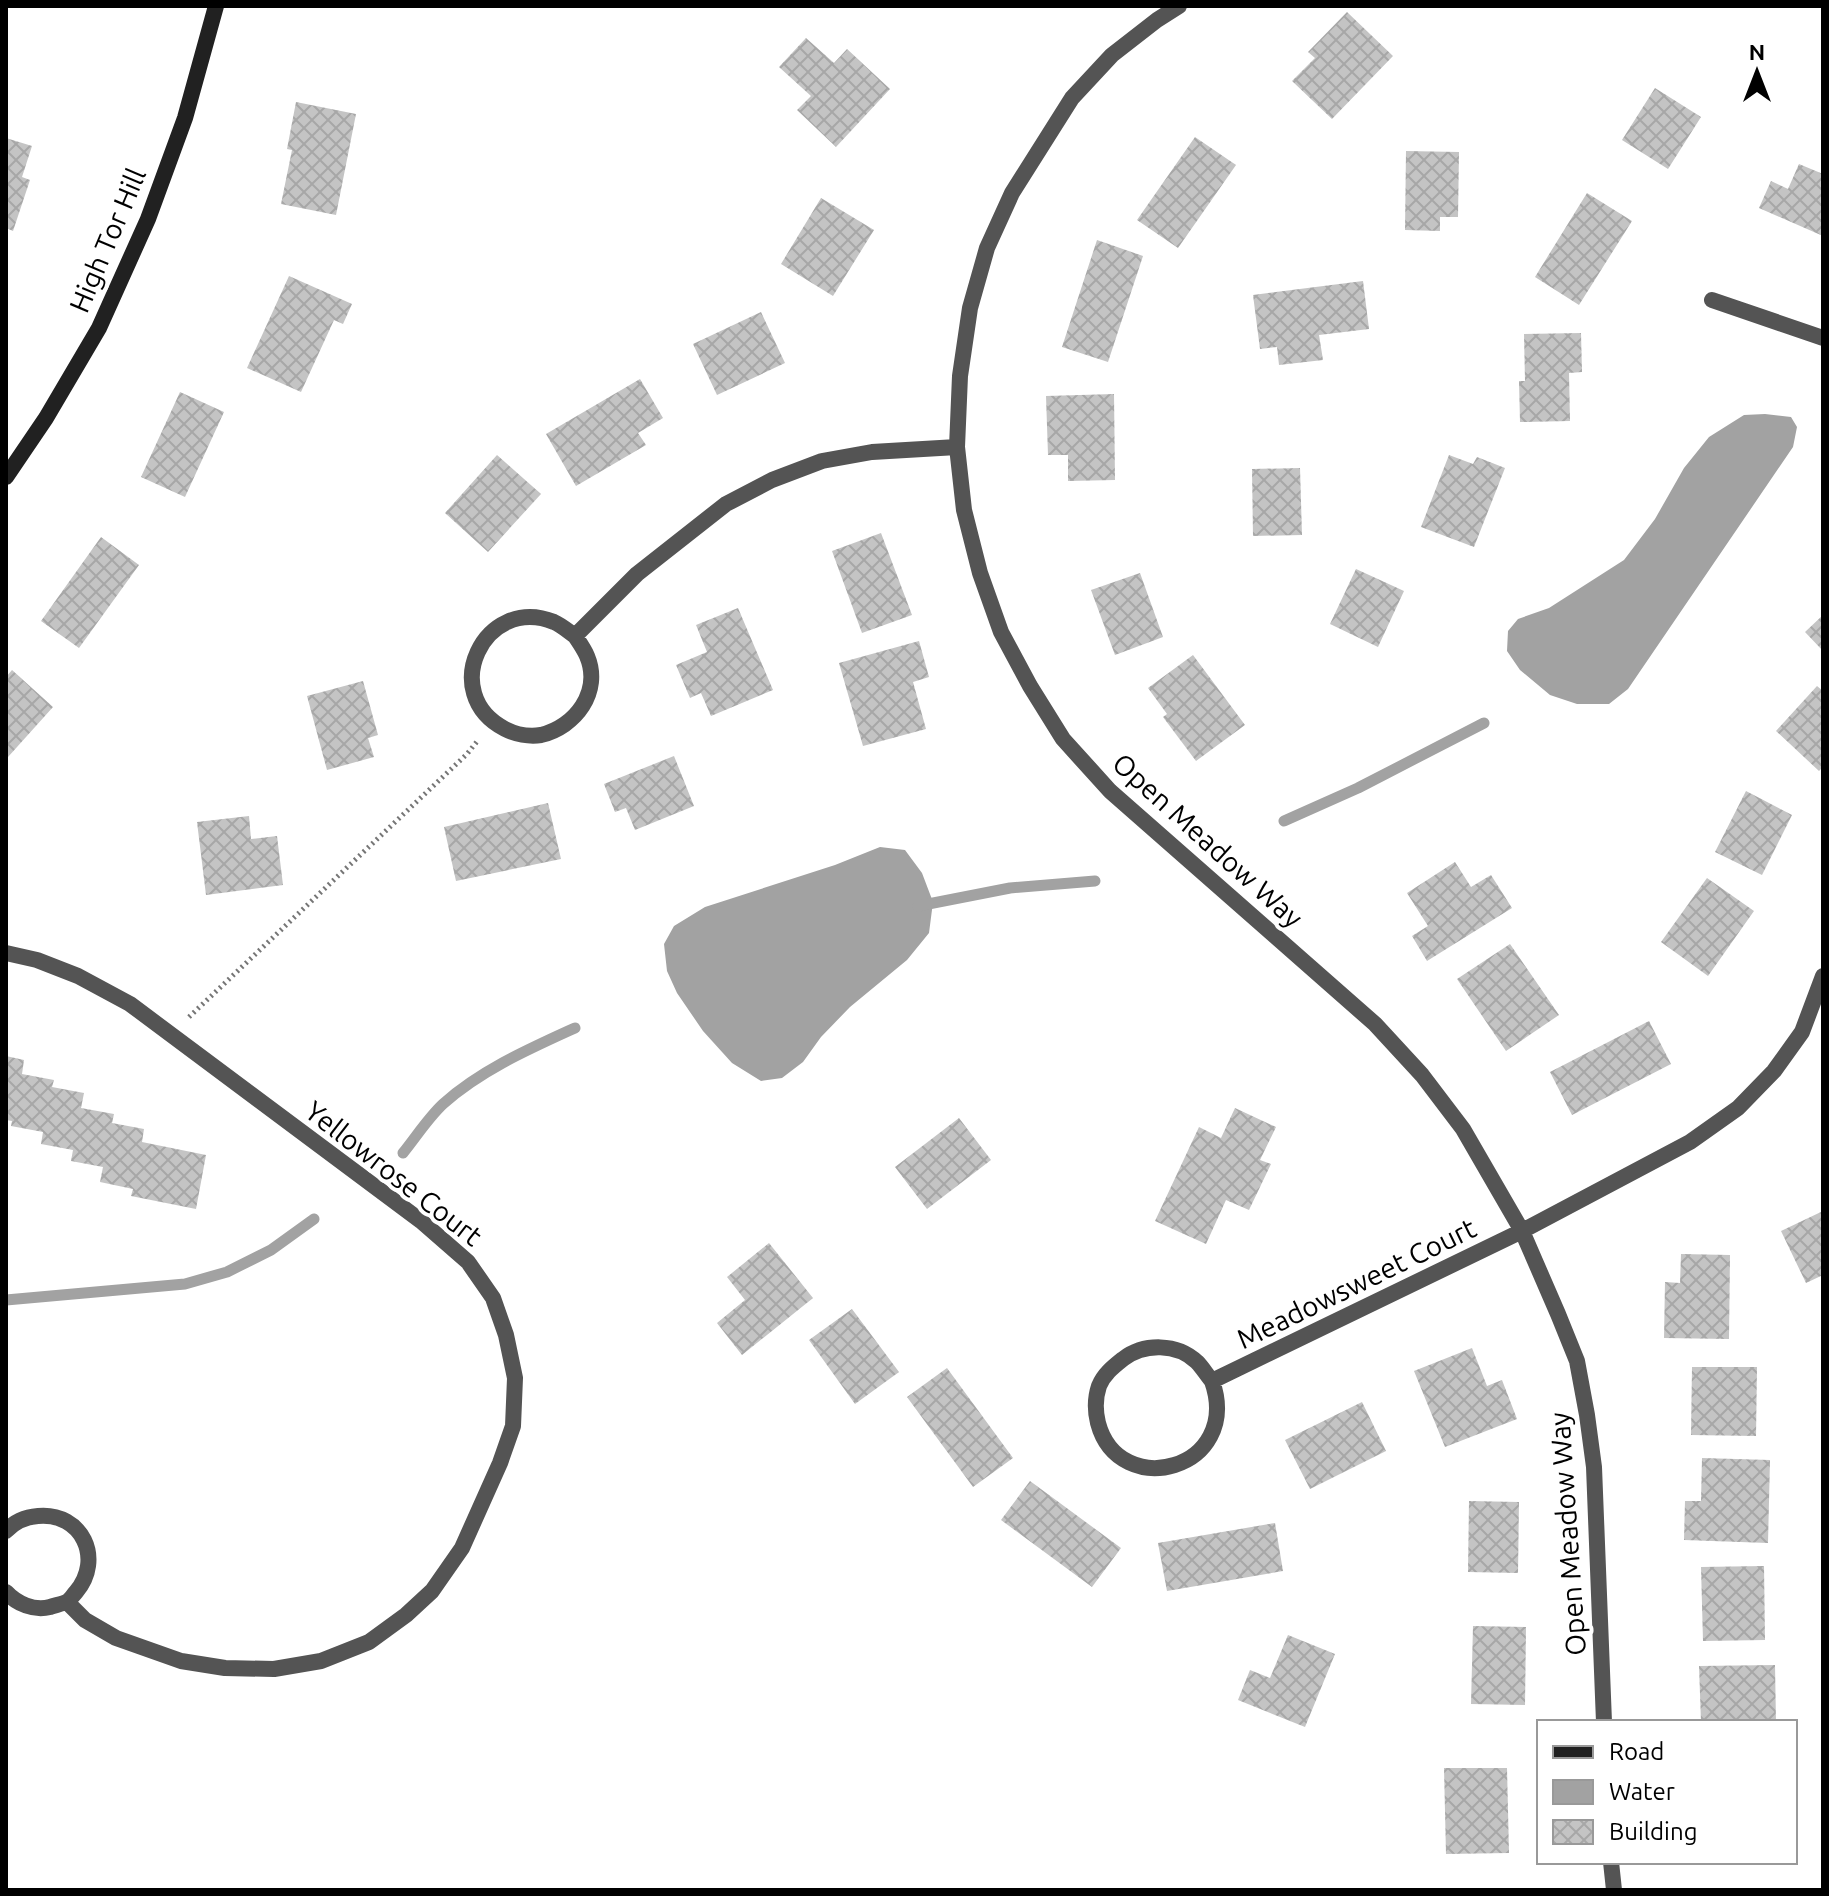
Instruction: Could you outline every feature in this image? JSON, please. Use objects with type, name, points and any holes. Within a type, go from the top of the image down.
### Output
[{"type":"street","name":"High Tor Hill","points":[[6,477],[46,418],[99,328],[130,260],[185,118],[216,6]]},
{"type":"street","name":"Open Meadow Way","points":[[1179,6],[1112,55],[1072,98],[1012,193],[987,248],[970,308],[960,376],[957,447],[964,510],[980,573],[1001,632],[1063,739],[1122,802],[1375,1024],[1422,1075],[1463,1129],[1522,1231],[1577,1361],[1587,1415],[1594,1467],[1604,1720]]},
{"type":"street","points":[[1712,300],[1823,338]]},
{"type":"street","points":[[575,636],[637,574],[726,504],[772,480],[822,461],[872,452],[957,447]]},
{"type":"street","points":[[535,617],[556,622],[575,636],[588,658],[591,678],[586,700],[574,718],[558,730],[536,736],[514,733],[493,723],[477,703],[471,683],[473,661],[482,643],[496,628],[516,619],[535,617]]},
{"type":"street","name":"Yellowrose Court","points":[[6,953],[37,960],[78,976],[130,1004],[421,1221],[468,1262],[493,1298],[506,1335],[515,1378],[513,1426],[462,1548],[432,1591],[369,1642],[321,1661],[274,1669],[225,1668],[181,1661],[116,1638],[85,1620],[67,1602]]},
{"type":"street","name":"Meadowsweet Court","points":[[1212,1381],[1522,1231],[1690,1142],[1738,1108],[1774,1071],[1802,1032],[1823,976]]},
{"type":"street","points":[[1155,1346],[1176,1349],[1196,1361],[1212,1381],[1218,1397],[1217,1421],[1209,1440],[1195,1455],[1176,1466],[1154,1469],[1133,1464],[1115,1453],[1102,1435],[1095,1412],[1099,1388],[1108,1371],[1132,1352],[1155,1346]]},
{"type":"street","points":[[6,1531],[25,1517],[52,1515],[71,1524],[83,1537],[89,1557],[85,1581],[67,1602],[45,1608],[29,1607],[6,1592]]},
{"type":"street","points":[[1611,1864],[1614,1890]]},
{"type":"path","points":[[170,1034],[467,754],[493,723]]},
{"type":"water","points":[[1744,415],[1791,417],[1797,427],[1793,447],[1628,689],[1609,704],[1577,704],[1550,695],[1520,670],[1507,651],[1508,631],[1518,619],[1549,608],[1624,560],[1655,519],[1684,468],[1709,437]]},
{"type":"water","points":[[880,847],[905,850],[922,873],[933,902],[929,933],[907,960],[850,1007],[821,1037],[803,1062],[782,1078],[761,1081],[732,1063],[703,1031],[677,993],[667,971],[664,944],[674,926],[705,907],[835,865]]},
{"type":"building","points":[[1347,12],[1393,56],[1332,119],[1292,81],[1315,58],[1308,52]]},
{"type":"building","points":[[806,38],[834,63],[847,49],[890,89],[836,147],[797,110],[811,96],[779,67]]},
{"type":"building","points":[[1655,88],[1701,117],[1668,169],[1622,140]]},
{"type":"building","points":[[296,102],[356,114],[336,215],[281,204],[292,150],[287,149]]},
{"type":"building","points":[[1195,137],[1236,165],[1178,248],[1137,220]]},
{"type":"building","points":[[6,138],[32,146],[22,177],[30,180],[13,231],[6,228]]},
{"type":"building","points":[[1406,151],[1459,152],[1458,217],[1440,217],[1440,231],[1405,230]]},
{"type":"building","points":[[1799,164],[1823,174],[1823,236],[1759,208],[1771,181],[1788,189]]},
{"type":"building","points":[[1587,193],[1632,221],[1579,305],[1535,277]]},
{"type":"building","points":[[821,198],[874,230],[833,296],[781,264]]},
{"type":"building","points":[[1097,240],[1143,256],[1108,362],[1062,347]]},
{"type":"building","points":[[289,276],[352,304],[343,324],[334,320],[301,392],[247,368]]},
{"type":"building","points":[[1363,281],[1369,329],[1319,335],[1323,360],[1279,365],[1277,347],[1260,349],[1253,295]]},
{"type":"building","points":[[761,312],[785,363],[717,395],[693,344]]},
{"type":"building","points":[[1581,333],[1582,372],[1569,373],[1570,421],[1520,422],[1519,381],[1525,381],[1524,334]]},
{"type":"building","points":[[640,379],[663,418],[638,433],[646,445],[576,486],[546,434]]},
{"type":"building","points":[[180,392],[224,412],[185,497],[141,477]]},
{"type":"building","points":[[1114,394],[1115,480],[1068,481],[1068,455],[1048,455],[1046,396]]},
{"type":"building","points":[[497,455],[541,494],[488,552],[445,513]]},
{"type":"building","points":[[1449,455],[1473,464],[1477,457],[1505,468],[1474,547],[1421,527]]},
{"type":"building","points":[[1300,468],[1302,535],[1253,536],[1252,469]]},
{"type":"building","points":[[881,533],[912,615],[862,633],[832,551]]},
{"type":"building","points":[[101,537],[139,565],[79,648],[41,621]]},
{"type":"building","points":[[1356,569],[1404,591],[1378,647],[1330,624]]},
{"type":"building","points":[[1140,573],[1163,637],[1115,655],[1091,590]]},
{"type":"building","points":[[738,608],[773,690],[711,716],[701,693],[690,698],[676,665],[707,652],[696,625]]},
{"type":"building","points":[[1823,615],[1823,651],[1805,632]]},
{"type":"building","points":[[919,641],[929,677],[913,682],[926,729],[863,746],[839,663]]},
{"type":"building","points":[[1193,655],[1245,725],[1196,761],[1163,717],[1167,714],[1148,688]]},
{"type":"building","points":[[12,670],[53,707],[8,757],[6,677]]},
{"type":"building","points":[[363,681],[378,735],[368,738],[374,757],[327,770],[307,696]]},
{"type":"building","points":[[1817,686],[1823,691],[1823,767],[1819,771],[1776,731]]},
{"type":"building","points":[[674,756],[694,806],[635,830],[626,808],[615,812],[604,784]]},
{"type":"building","points":[[1746,791],[1792,815],[1762,875],[1715,852]]},
{"type":"building","points":[[548,803],[561,859],[456,881],[444,827]]},
{"type":"building","points":[[249,816],[251,839],[277,836],[283,885],[206,895],[197,822]]},
{"type":"building","points":[[1455,862],[1471,887],[1491,875],[1512,908],[1427,961],[1412,936],[1428,926],[1407,893]]},
{"type":"building","points":[[1707,878],[1754,911],[1708,976],[1661,942]]},
{"type":"building","points":[[1510,944],[1559,1015],[1506,1051],[1457,979]]},
{"type":"building","points":[[1649,1021],[1671,1064],[1572,1115],[1550,1072]]},
{"type":"building","points":[[6,1056],[24,1060],[22,1074],[54,1080],[52,1087],[84,1093],[81,1108],[114,1114],[112,1123],[144,1129],[142,1142],[206,1155],[196,1209],[131,1196],[133,1189],[100,1182],[103,1167],[71,1161],[73,1150],[41,1144],[43,1132],[11,1126],[12,1121],[6,1120]]},
{"type":"building","points":[[1235,1108],[1276,1127],[1260,1160],[1271,1164],[1249,1210],[1226,1200],[1206,1244],[1155,1221],[1199,1127],[1221,1138]]},
{"type":"building","points":[[959,1118],[991,1160],[927,1209],[895,1167]]},
{"type":"building","points":[[1823,1211],[1823,1275],[1806,1283],[1781,1231]]},
{"type":"building","points":[[769,1243],[813,1298],[742,1355],[717,1323],[745,1300],[727,1277]]},
{"type":"building","points":[[1681,1254],[1730,1255],[1729,1339],[1664,1338],[1665,1282],[1680,1283]]},
{"type":"building","points":[[852,1309],[899,1372],[855,1404],[809,1340]]},
{"type":"building","points":[[1472,1348],[1487,1386],[1502,1380],[1517,1419],[1445,1447],[1414,1371]]},
{"type":"building","points":[[1692,1367],[1757,1367],[1756,1436],[1691,1435]]},
{"type":"building","points":[[947,1368],[1013,1458],[973,1487],[907,1397]]},
{"type":"building","points":[[1362,1402],[1386,1451],[1310,1489],[1285,1440]]},
{"type":"building","points":[[1702,1458],[1770,1460],[1768,1543],[1684,1540],[1685,1501],[1701,1501]]},
{"type":"building","points":[[1030,1481],[1121,1548],[1092,1587],[1001,1520]]},
{"type":"building","points":[[1469,1501],[1519,1502],[1518,1573],[1468,1572]]},
{"type":"building","points":[[1275,1523],[1283,1571],[1167,1591],[1158,1543]]},
{"type":"building","points":[[1764,1566],[1765,1640],[1703,1641],[1701,1567]]},
{"type":"building","points":[[1473,1626],[1526,1627],[1525,1705],[1471,1704]]},
{"type":"building","points":[[1288,1635],[1335,1654],[1305,1727],[1238,1700],[1250,1670],[1270,1678]]},
{"type":"building","points":[[1775,1665],[1776,1720],[1701,1720],[1699,1666]]},
{"type":"building","points":[[1444,1768],[1507,1768],[1509,1853],[1446,1854]]},
{"type":"waterway","points":[[1284,821],[1358,788],[1484,723]]},
{"type":"waterway","points":[[918,906],[1010,888],[1095,881]]},
{"type":"waterway","points":[[403,1153],[432,1115],[473,1081],[506,1061],[575,1028]]},
{"type":"waterway","points":[[6,1300],[185,1284],[227,1272],[271,1250],[314,1219]]}]
